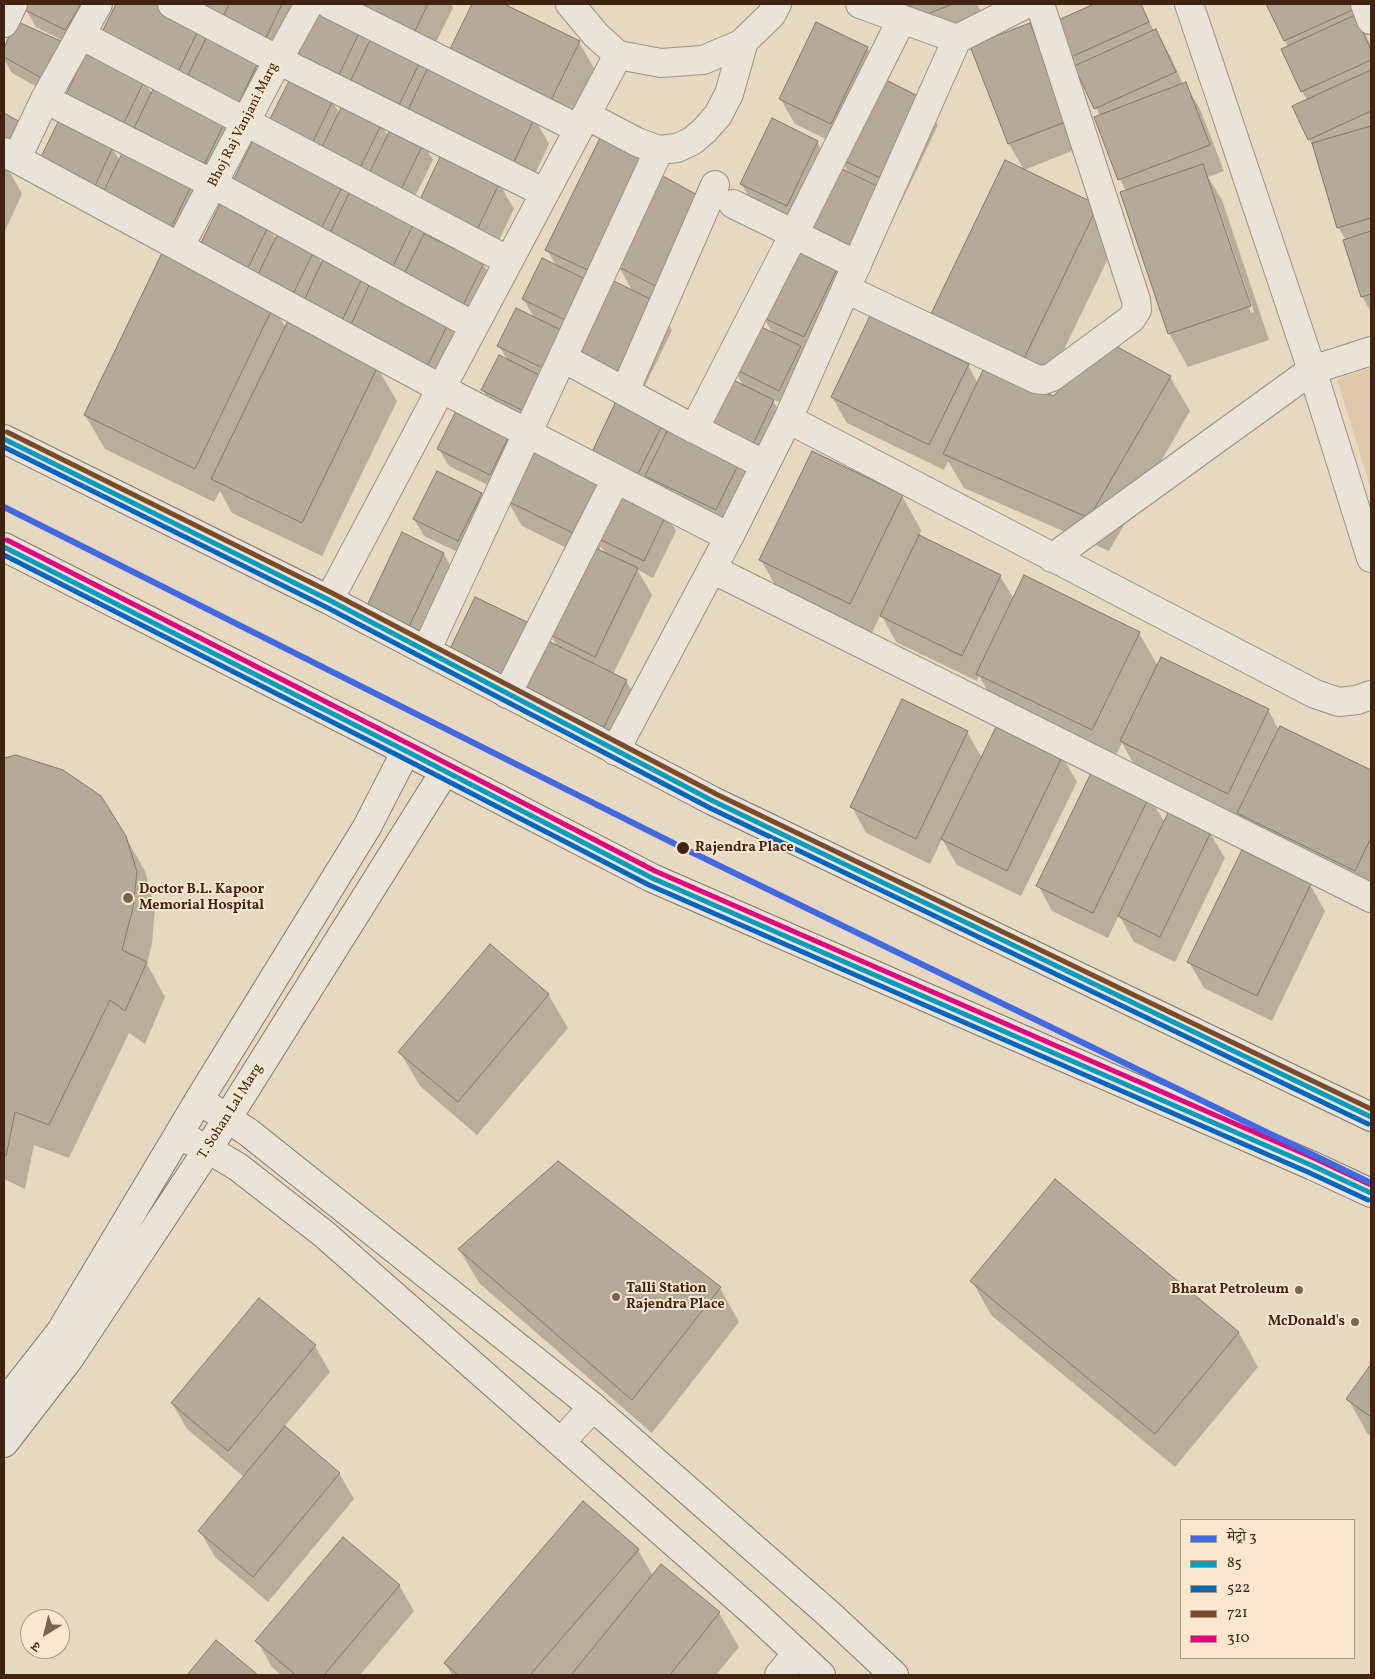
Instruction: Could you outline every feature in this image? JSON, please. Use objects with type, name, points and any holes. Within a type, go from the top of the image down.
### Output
[{"type":"street","points":[[4,23],[13,4]]},
{"type":"street","points":[[98,4],[45,99],[10,155],[440,388],[729,538]]},
{"type":"street","points":[[172,4],[278,60],[545,193]]},
{"type":"street","name":"Bhoj Raj Vanjani Marg","points":[[180,246],[309,4]]},
{"type":"street","points":[[329,4],[582,122],[659,150],[677,148],[692,141],[718,115],[729,94],[744,42]]},
{"type":"street","points":[[570,4],[596,35],[618,55],[661,63],[703,60],[744,42],[771,16],[777,4]]},
{"type":"street","points":[[860,4],[957,39]]},
{"type":"street","points":[[616,751],[729,538],[788,419],[957,39],[1026,4]]},
{"type":"street","points":[[625,391],[724,195],[794,234],[851,277],[1036,379],[1044,380],[1052,377],[1131,319],[1137,310],[1136,300],[1040,4]]},
{"type":"street","points":[[1189,4],[1312,370],[1371,558]]},
{"type":"street","points":[[1365,4],[1371,20]]},
{"type":"street","points":[[694,429],[902,19]]},
{"type":"street","points":[[81,35],[508,261]]},
{"type":"street","points":[[329,600],[618,55]]},
{"type":"street","points":[[45,99],[214,184],[474,326]]},
{"type":"street","points":[[426,650],[659,150]]},
{"type":"street","points":[[1052,558],[1312,370],[1371,351]]},
{"type":"street","points":[[563,358],[765,465]]},
{"type":"street","points":[[788,419],[1315,694],[1339,702],[1357,700],[1371,695]]},
{"type":"street","points":[[4,439],[329,600],[722,805],[1371,1117]]},
{"type":"street","points":[[507,694],[616,479]]},
{"type":"street","points":[[4,547],[652,878],[1371,1193]]},
{"type":"street","points":[[712,569],[1371,898]]},
{"type":"street","points":[[4,1404],[61,1331],[199,1100],[368,827],[406,751]]},
{"type":"street","name":"T. Sohan Lal Marg","points":[[4,1443],[69,1359],[208,1150],[445,771]]},
{"type":"street","points":[[199,1100],[248,1132],[593,1407],[830,1615],[894,1675]]},
{"type":"street","points":[[178,1135],[238,1167],[324,1234],[747,1606],[821,1675]]},
{"type":"street","points":[[562,1442],[593,1407]]},
{"type":"street","points":[[779,1675],[797,1653]]},
{"type":"shaded area","points":[[1371,368],[1371,489],[1337,379]]},
{"type":"building","points":[[28,4],[81,4],[65,30],[25,10]]},
{"type":"building","points":[[116,4],[158,4],[201,25],[177,74],[100,36]]},
{"type":"building","points":[[229,4],[282,4],[265,40],[222,19]]},
{"type":"building","points":[[348,4],[428,4],[413,35]]},
{"type":"building","points":[[472,4],[504,4],[580,41],[551,100],[449,51]]},
{"type":"building","points":[[909,4],[953,4],[917,18]]},
{"type":"building","points":[[1094,4],[1141,4],[1149,22],[1071,57],[1054,22]]},
{"type":"building","points":[[1266,4],[1357,4],[1359,7],[1284,41]]},
{"type":"building","points":[[321,7],[362,27],[337,79],[296,59]]},
{"type":"building","points":[[1355,15],[1371,50],[1371,60],[1301,92],[1281,49]]},
{"type":"building","points":[[16,21],[63,42],[45,80],[4,57],[4,48]]},
{"type":"building","points":[[816,22],[868,47],[831,124],[779,99]]},
{"type":"building","points":[[1030,23],[1068,121],[1008,144],[970,46]]},
{"type":"building","points":[[1156,29],[1176,72],[1094,109],[1074,66]]},
{"type":"building","points":[[210,30],[261,56],[236,109],[184,83]]},
{"type":"building","points":[[372,36],[421,60],[397,109],[348,86]]},
{"type":"building","points":[[87,51],[145,79],[122,127],[64,99]]},
{"type":"building","points":[[429,65],[535,117],[512,166],[406,114]]},
{"type":"building","points":[[1371,70],[1371,111],[1308,140],[1292,106]]},
{"type":"building","points":[[878,76],[924,99],[885,180],[838,158]]},
{"type":"building","points":[[290,79],[333,100],[311,146],[267,125]]},
{"type":"building","points":[[1186,82],[1210,145],[1118,180],[1094,117]]},
{"type":"building","points":[[155,85],[226,120],[203,167],[132,132]]},
{"type":"building","points":[[343,104],[382,123],[358,172],[319,153]]},
{"type":"building","points":[[4,113],[24,124],[13,146],[4,142]]},
{"type":"building","points":[[772,118],[818,141],[787,206],[740,184]]},
{"type":"building","points":[[59,120],[113,147],[93,190],[38,163]]},
{"type":"building","points":[[392,126],[424,142],[397,198],[365,182]]},
{"type":"building","points":[[1371,126],[1371,218],[1337,228],[1312,143]]},
{"type":"building","points":[[600,138],[644,159],[590,271],[545,250]]},
{"type":"building","points":[[253,140],[344,183],[321,229],[231,185]]},
{"type":"building","points":[[126,145],[195,178],[170,230],[101,197]]},
{"type":"building","points":[[442,153],[500,182],[474,236],[416,208]]},
{"type":"building","points":[[1005,160],[1098,205],[1022,363],[929,318]]},
{"type":"building","points":[[1203,164],[1251,306],[1168,334],[1120,192]]},
{"type":"building","points":[[834,165],[881,188],[850,252],[803,229]]},
{"type":"building","points":[[661,175],[699,196],[657,287],[617,266]]},
{"type":"building","points":[[353,185],[417,217],[393,266],[329,235]]},
{"type":"building","points":[[221,202],[269,225],[245,274],[197,251]]},
{"type":"building","points":[[279,231],[315,249],[290,300],[254,283]]},
{"type":"building","points":[[1371,231],[1371,294],[1361,297],[1343,240]]},
{"type":"building","points":[[424,234],[484,263],[461,309],[401,280]]},
{"type":"building","points":[[796,245],[839,265],[804,337],[762,317]]},
{"type":"building","points":[[163,251],[274,305],[195,469],[84,415]]},
{"type":"building","points":[[326,253],[365,272],[340,325],[301,307]]},
{"type":"building","points":[[542,258],[587,280],[567,321],[522,299]]},
{"type":"building","points":[[608,278],[658,303],[623,375],[572,349]]},
{"type":"building","points":[[372,279],[450,320],[425,371],[347,333]]},
{"type":"building","points":[[516,308],[567,333],[549,371],[497,346]]},
{"type":"building","points":[[870,316],[969,364],[929,445],[831,397]]},
{"type":"building","points":[[289,319],[378,366],[302,523],[211,479]]},
{"type":"building","points":[[753,323],[801,346],[779,391],[731,367]]},
{"type":"building","points":[[1110,343],[1171,376],[1089,518],[943,454],[986,364],[1053,396]]},
{"type":"building","points":[[499,355],[547,379],[530,414],[481,390]]},
{"type":"building","points":[[725,376],[774,400],[750,450],[701,426]]},
{"type":"building","points":[[618,397],[665,419],[638,474],[592,452]]},
{"type":"building","points":[[458,407],[511,432],[490,475],[437,449]]},
{"type":"building","points":[[670,425],[741,459],[716,510],[645,476]]},
{"type":"building","points":[[530,448],[604,484],[579,536],[505,500]]},
{"type":"building","points":[[812,451],[903,495],[850,604],[759,560]]},
{"type":"building","points":[[437,471],[482,493],[458,541],[413,519]]},
{"type":"building","points":[[618,489],[667,513],[644,561],[595,537]]},
{"type":"building","points":[[402,532],[444,553],[406,633],[364,612]]},
{"type":"building","points":[[919,535],[1001,575],[962,656],[880,616]]},
{"type":"building","points":[[591,546],[638,568],[595,657],[549,634]]},
{"type":"building","points":[[1024,575],[1140,632],[1092,730],[976,674]]},
{"type":"building","points":[[475,597],[529,623],[501,679],[448,653]]},
{"type":"building","points":[[544,639],[627,680],[602,731],[520,690]]},
{"type":"building","points":[[1161,657],[1269,709],[1228,794],[1120,741]]},
{"type":"building","points":[[902,699],[968,731],[916,839],[850,807]]},
{"type":"building","points":[[998,723],[1063,755],[1007,871],[941,839]]},
{"type":"building","points":[[1280,726],[1371,770],[1371,838],[1355,871],[1237,813]]},
{"type":"building","points":[[16,755],[63,770],[101,796],[126,836],[137,872],[133,908],[122,950],[147,962],[125,1011],[110,1000],[49,1125],[15,1112],[6,1156],[4,1155],[4,758]]},
{"type":"building","points":[[1094,767],[1150,795],[1093,913],[1036,886]]},
{"type":"building","points":[[1169,811],[1211,832],[1160,937],[1118,916]]},
{"type":"building","points":[[1242,850],[1311,884],[1257,996],[1187,962]]},
{"type":"building","points":[[490,944],[549,994],[458,1102],[398,1052]]},
{"type":"building","points":[[558,1161],[721,1287],[632,1400],[458,1249]]},
{"type":"building","points":[[1055,1179],[1239,1332],[1155,1434],[970,1281]]},
{"type":"building","points":[[259,1298],[316,1345],[228,1451],[171,1403]]},
{"type":"building","points":[[1371,1364],[1371,1417],[1346,1399]]},
{"type":"building","points":[[285,1426],[340,1473],[253,1577],[198,1531]]},
{"type":"building","points":[[583,1501],[639,1549],[530,1675],[458,1675],[444,1663]]},
{"type":"building","points":[[343,1537],[400,1585],[324,1675],[296,1675],[255,1641]]},
{"type":"building","points":[[661,1564],[720,1612],[670,1675],[571,1675]]},
{"type":"building","points":[[216,1640],[258,1675],[187,1675]]},
{"type":"metro line","name":"3","points":[[4,507],[683,848],[1371,1183]]},
{"type":"transit line","name":"721","points":[[7,432],[332,593],[716,794],[1371,1109]]},
{"type":"transit line","name":"85","points":[[4,439],[329,600],[713,801],[1371,1117]]},
{"type":"transit line","name":"522","points":[[4,447],[326,607],[710,808],[1368,1124]]},
{"type":"transit line","name":"310","points":[[7,540],[655,871],[1316,1159],[1371,1185]]},
{"type":"transit line","name":"85","points":[[4,547],[652,878],[1371,1193]]},
{"type":"transit line","name":"522","points":[[4,555],[649,885],[1368,1200]]},
{"type":"place","name":"Rajendra Place","points":[[683,848]]},
{"type":"place","name":"Doctor B.L. Kapoor Memorial Hospital","points":[[128,898]]},
{"type":"place","name":"Bharat Petroleum","points":[[1299,1290]]},
{"type":"place","name":"Talli Station Rajendra Place","points":[[616,1297]]},
{"type":"place","name":"McDonald's","points":[[1355,1322]]}]
